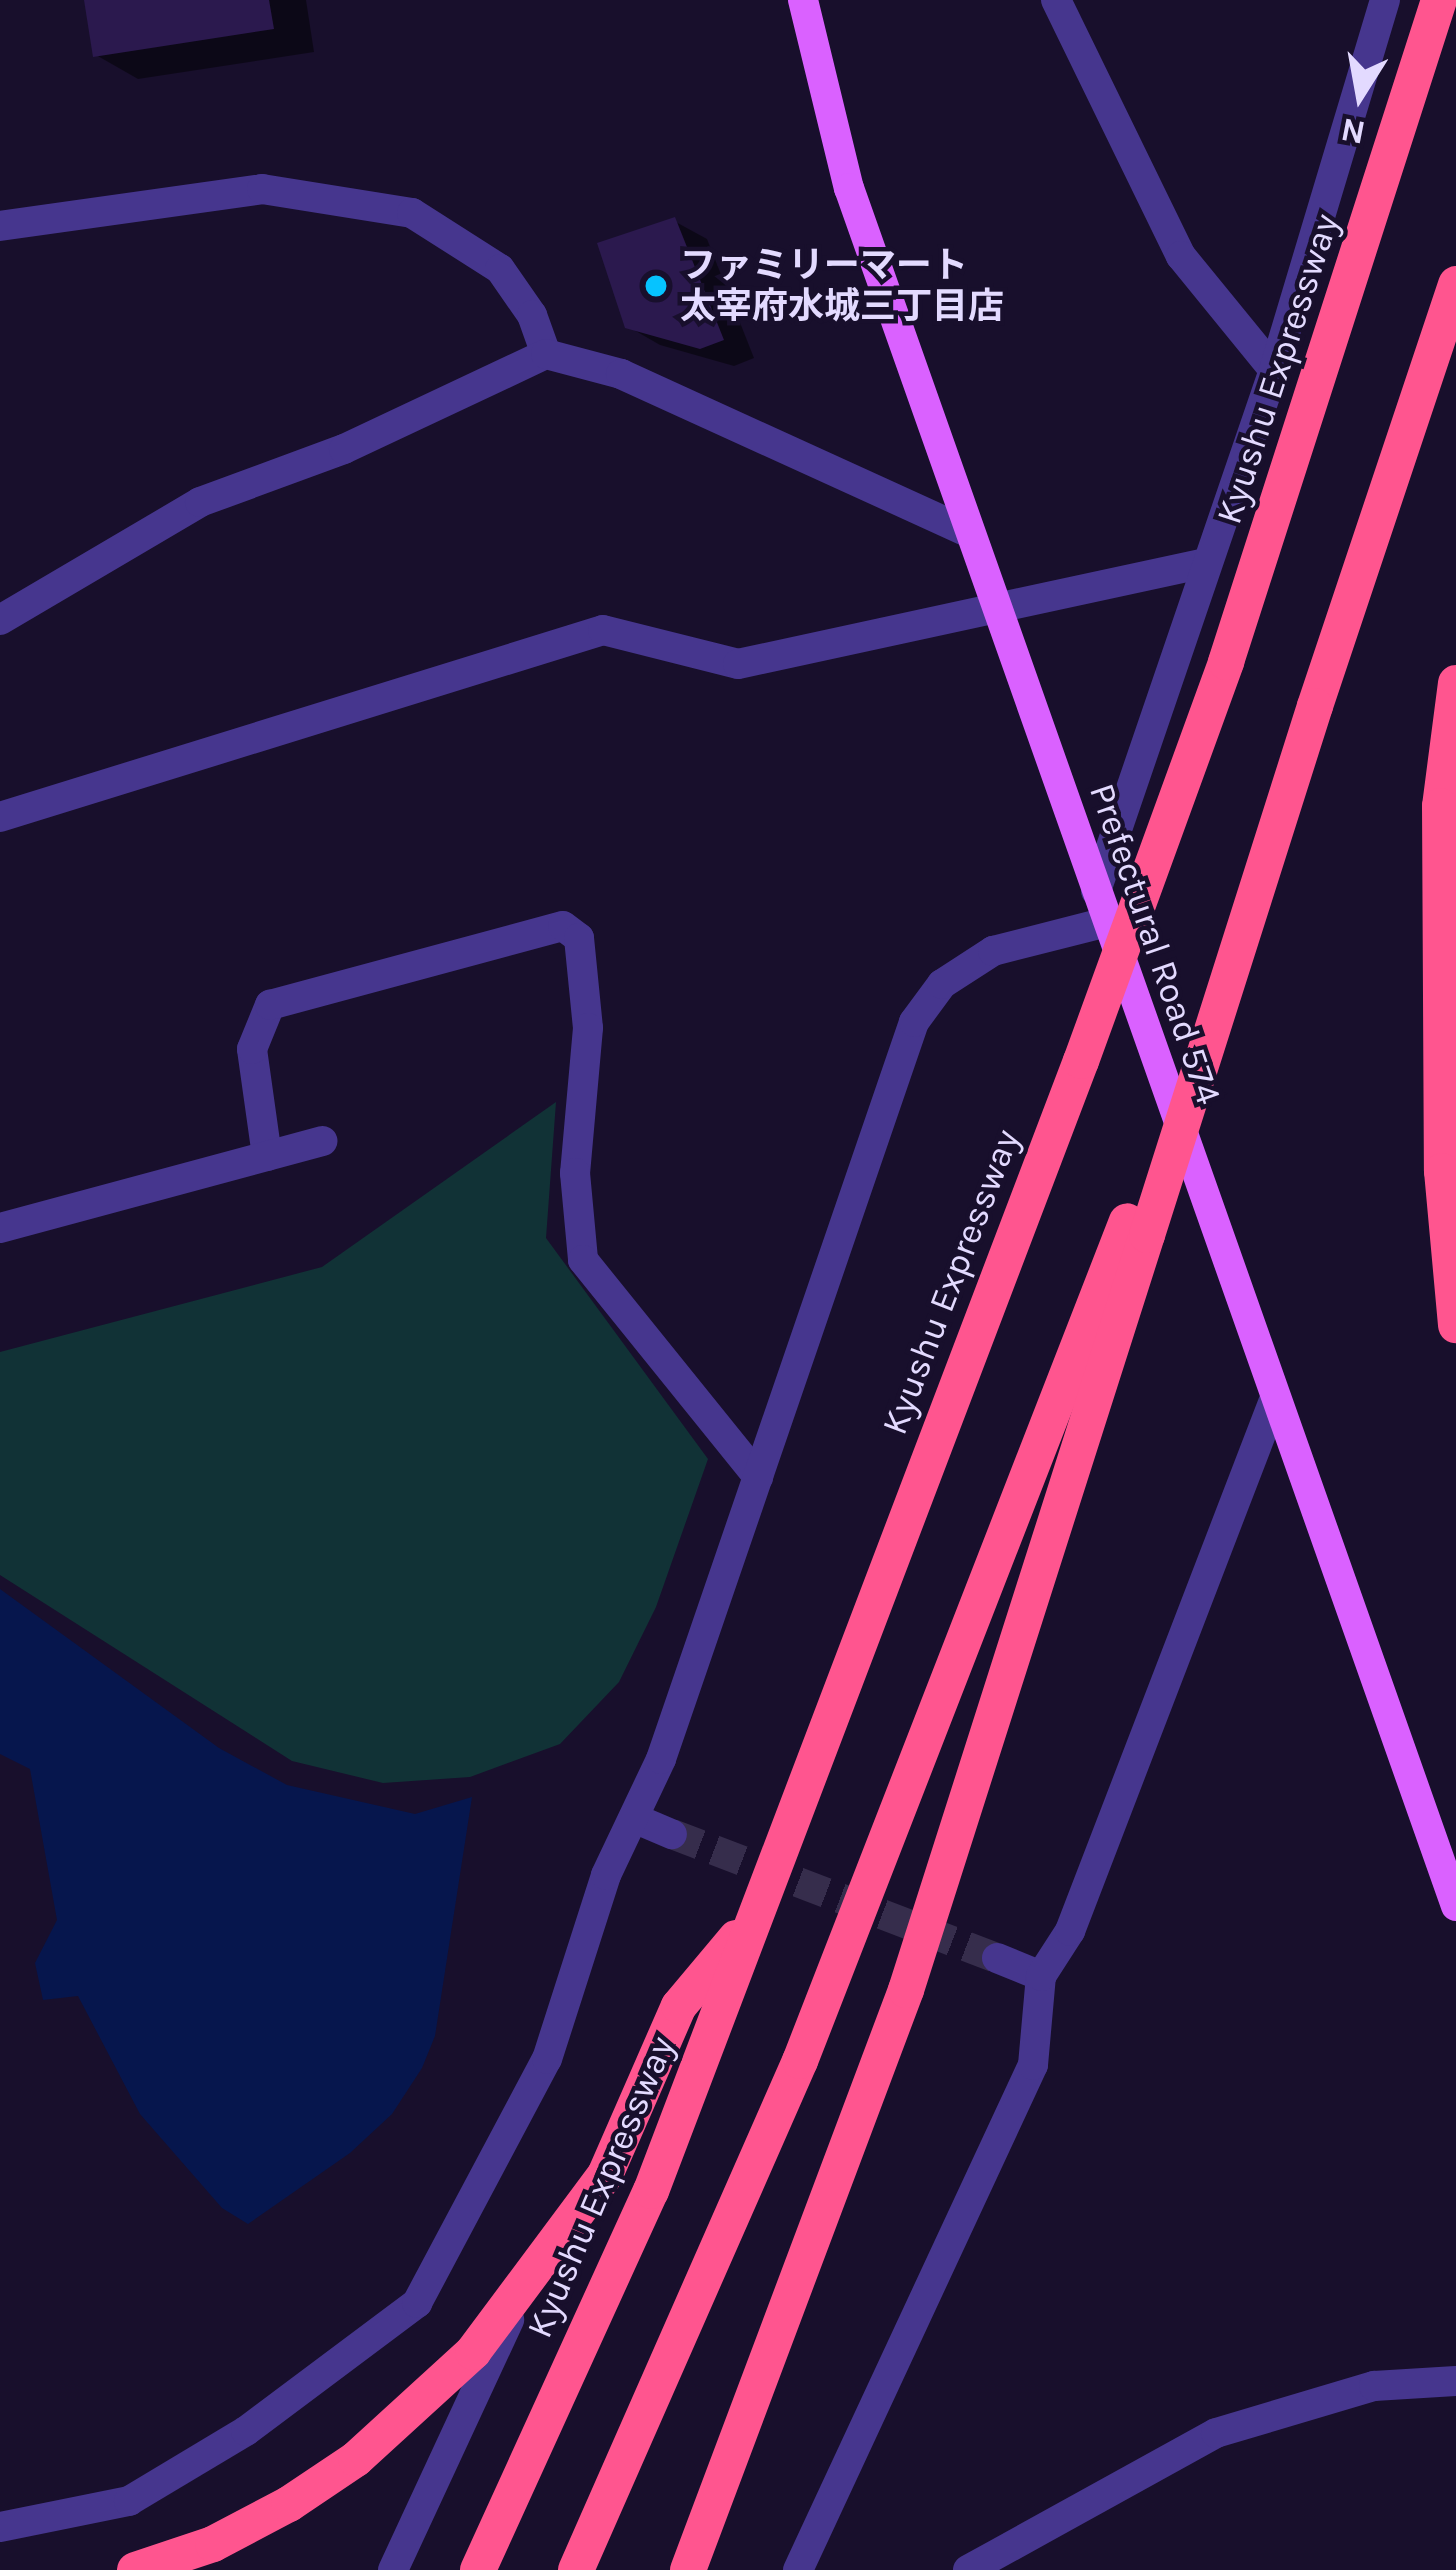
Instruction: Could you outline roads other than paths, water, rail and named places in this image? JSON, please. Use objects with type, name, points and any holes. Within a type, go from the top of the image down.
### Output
[{"type":"highway","name":"Kyushu Expressway","points":[[478,2570],[651,2191],[1081,1061],[1233,639],[1439,0]]},
{"type":"highway","points":[[688,2570],[906,1990],[1137,1228],[1456,284]]},
{"type":"highway","points":[[1456,683],[1441,874],[1442,1171],[1456,1325]]},
{"type":"highway","points":[[576,2570],[809,2040],[1137,1228]]},
{"type":"highway","points":[[135,2570],[213,2544],[356,2459],[519,2300],[605,2176],[679,2006],[756,1914]]},
{"type":"main road","name":"Prefectural Road 574","points":[[803,0],[849,188],[1274,1403],[1456,1906]]},
{"type":"street","points":[[1056,0],[1181,256],[1274,370]]},
{"type":"street","points":[[1096,891],[1274,370],[1385,0]]},
{"type":"street","points":[[0,226],[262,189],[412,213],[500,269],[532,315],[546,355]]},
{"type":"street","points":[[0,620],[200,502],[344,449],[546,355],[621,374],[968,532]]},
{"type":"street","points":[[0,817],[603,630],[738,664],[1207,563]]},
{"type":"street","points":[[0,2527],[129,2501],[246,2431],[417,2303],[548,2059],[606,1875],[636,1819],[914,1022],[942,984],[993,951],[1107,922]]},
{"type":"street","points":[[267,1156],[252,1049],[270,1005],[563,926],[579,938],[588,1028],[575,1173],[583,1260],[758,1477]]},
{"type":"street","points":[[0,1228],[322,1141]]},
{"type":"street","points":[[798,2570],[1033,2065],[1041,1976],[1070,1931],[1274,1403]]},
{"type":"street","points":[[636,1819],[672,1834]]},
{"type":"street","points":[[997,1958],[1041,1976]]},
{"type":"street","points":[[393,2570],[519,2300]]},
{"type":"street","points":[[968,2570],[1216,2434],[1374,2386],[1456,2381]]},
{"type":"tunnel","points":[[672,1834],[997,1958]]},
{"type":"place","name":"ファミリーマート 太宰府水城三丁目店","points":[[656,286]]}]
